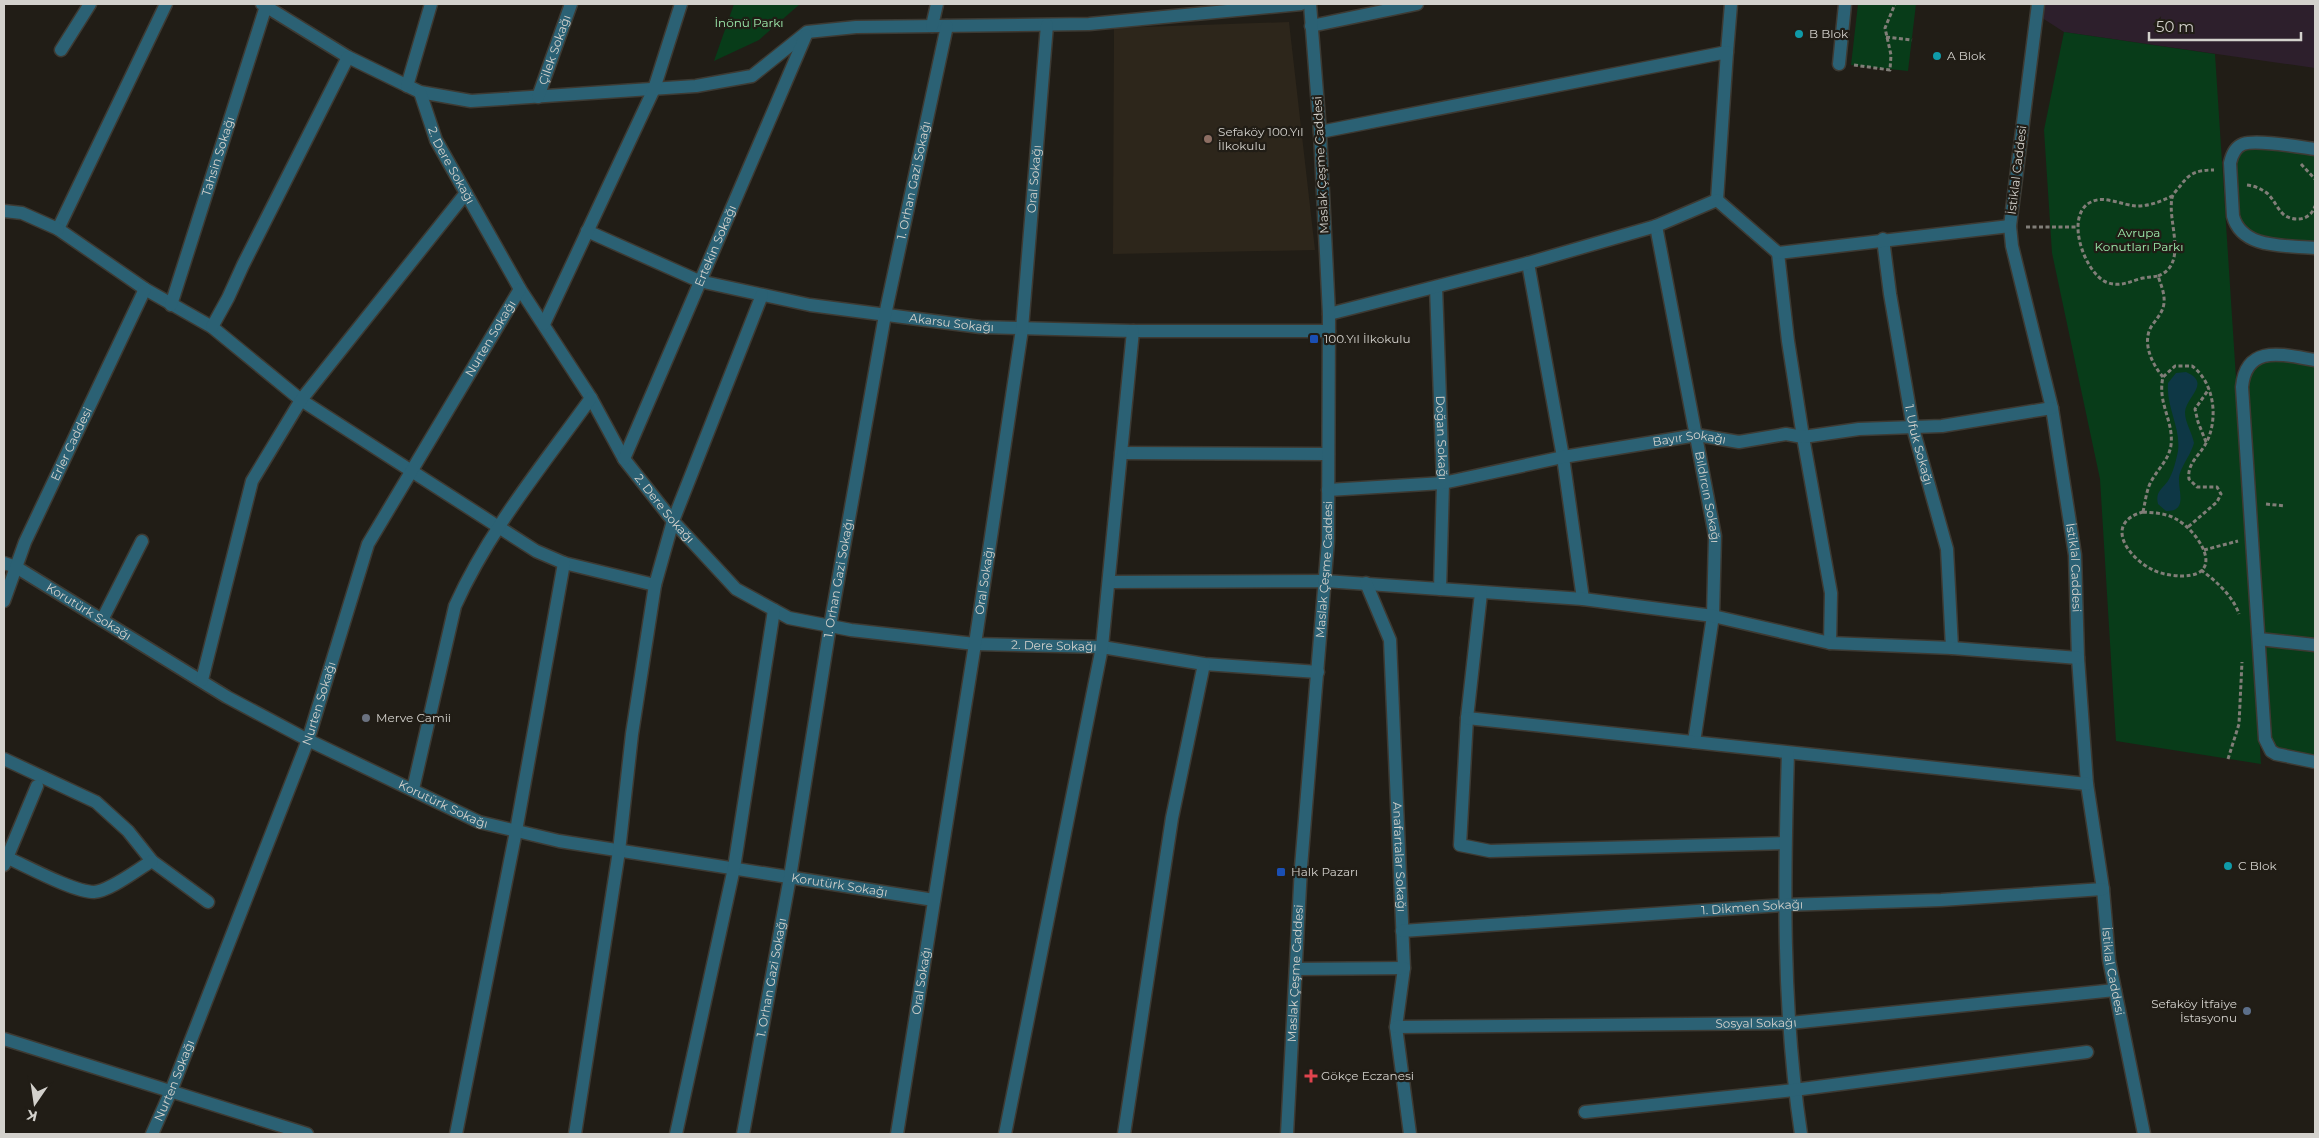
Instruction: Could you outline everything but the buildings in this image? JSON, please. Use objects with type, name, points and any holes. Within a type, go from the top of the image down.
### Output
[{"type":"street","points":[[61,50],[90,4]]},
{"type":"street","points":[[58,229],[166,4]]},
{"type":"street","points":[[407,86],[431,4]]},
{"type":"street","name":"Çilek Sokağı","points":[[538,96],[571,4]]},
{"type":"street","points":[[544,324],[654,88],[680,4]]},
{"type":"street","points":[[932,26],[936,4]]},
{"type":"street","points":[[264,5],[348,57],[420,92],[472,101],[696,86],[752,76],[807,32],[856,27],[1088,24],[1301,4]]},
{"type":"street","name":"Maslak Çeşme Caddesi","points":[[1287,1134],[1301,867],[1325,581],[1328,490],[1329,314],[1320,132],[1310,4]]},
{"type":"street","points":[[1311,26],[1417,4]]},
{"type":"street","points":[[1717,200],[1731,4]]},
{"type":"street","points":[[1839,64],[1845,4]]},
{"type":"street","name":"İstiklal Caddesi","points":[[2038,4],[2010,226],[2015,262],[2052,408],[2075,555],[2078,658],[2087,784],[2103,889],[2109,960],[2144,1134]]},
{"type":"street","name":"Tahsin Sokağı","points":[[171,305],[264,5]]},
{"type":"street","name":"Oral Sokağı","points":[[897,1134],[975,644],[1022,329],[1047,25]]},
{"type":"street","name":"1. Orhan Gazi Sokağı","points":[[743,1134],[790,877],[830,626],[884,315],[947,26]]},
{"type":"street","name":"Ertekin Sokağı","points":[[624,459],[807,32]]},
{"type":"street","points":[[1320,132],[1727,52]]},
{"type":"street","points":[[212,327],[348,57]]},
{"type":"street","name":"2. Dere Sokağı","points":[[420,92],[436,140],[520,289],[591,398],[624,459],[673,521],[736,589],[789,618],[830,626],[975,644],[1102,647],[1204,664],[1318,672]]},
{"type":"street","points":[[2315,149],[2252,142],[2244,143],[2232,154],[2230,169],[2235,225],[2248,238],[2315,248]]},
{"type":"street","points":[[202,680],[252,481],[301,400],[466,192]]},
{"type":"street","points":[[1329,314],[1528,263],[1656,226],[1717,200]]},
{"type":"street","points":[[1717,200],[1778,253],[1788,341],[1803,437],[1831,592],[1830,643]]},
{"type":"street","points":[[4,211],[22,213],[58,229],[145,289],[212,327],[301,400],[536,551],[564,564],[656,584]]},
{"type":"street","name":"Bıldırcın Sokağı","points":[[1656,226],[1715,536],[1713,616],[1694,742]]},
{"type":"street","points":[[1778,253],[1883,239],[2010,226]]},
{"type":"street","name":"Akarsu Sokağı","points":[[587,231],[699,281],[810,305],[884,315],[980,327],[1022,329],[1329,331]]},
{"type":"street","name":"1. Ufuk Sokağı","points":[[1883,239],[1890,294],[1913,428],[1947,549],[1952,648]]},
{"type":"street","points":[[1528,263],[1563,457],[1583,599]]},
{"type":"street","name":"Doğan Sokağı","points":[[1436,287],[1443,483],[1440,589]]},
{"type":"street","name":"Erler Caddesi","points":[[4,601],[10,565],[25,542],[145,289]]},
{"type":"street","name":"Nurten Sokağı","points":[[152,1134],[171,1091],[308,740],[368,544],[520,289]]},
{"type":"street","points":[[575,1134],[619,850],[632,734],[656,584],[673,521],[762,295]]},
{"type":"street","points":[[1006,1134],[1102,647],[1133,331]]},
{"type":"street","points":[[2315,360],[2278,354],[2264,355],[2252,362],[2245,373],[2242,387],[2267,745],[2282,757],[2315,762]]},
{"type":"street","points":[[413,789],[455,606],[468,578],[498,527],[591,398]]},
{"type":"street","name":"Bayır Sokağı","points":[[1328,490],[1443,483],[1563,457],[1697,435],[1739,442],[1786,434],[1803,437],[1859,429],[1942,426],[2052,408]]},
{"type":"street","points":[[1121,453],[1328,454]]},
{"type":"street","points":[[102,620],[142,542]]},
{"type":"street","points":[[456,1134],[516,831],[564,564]]},
{"type":"street","name":"Korutürk Sokağı","points":[[10,565],[202,680],[227,697],[308,740],[479,822],[559,841],[934,900]]},
{"type":"street","points":[[1108,582],[1325,581],[1583,599],[1713,616],[1830,643],[1952,648],[2078,658]]},
{"type":"street","name":"Anafartalar Sokağı","points":[[1366,583],[1390,640],[1404,968],[1396,1027],[1410,1134]]},
{"type":"street","points":[[1481,593],[1467,718],[1460,845],[1490,851],[1785,843]]},
{"type":"street","points":[[676,1134],[734,868],[774,610]]},
{"type":"street","points":[[2259,639],[2315,645]]},
{"type":"street","points":[[1124,1134],[1172,818],[1204,664]]},
{"type":"street","points":[[1467,718],[2087,784]]},
{"type":"street","points":[[1788,753],[1784,905],[1794,1090],[1801,1134]]},
{"type":"street","points":[[4,759],[96,802],[128,831],[152,861],[208,902]]},
{"type":"street","points":[[37,786],[6,862],[95,892],[107,888],[152,861]]},
{"type":"street","name":"1. Dikmen Sokağı","points":[[1402,931],[1784,905],[1941,900],[2103,889]]},
{"type":"street","points":[[1296,968],[1404,968]]},
{"type":"street","name":"Sosyal Sokağı","points":[[1396,1027],[1790,1023],[2114,990]]},
{"type":"street","points":[[4,1039],[307,1134]]},
{"type":"street","points":[[1585,1112],[1794,1090],[2087,1052]]},
{"type":"path","points":[[1839,64],[1890,70],[1891,55],[1885,28],[1895,4]]},
{"type":"path","points":[[1886,37],[1912,40]]},
{"type":"path","points":[[2302,165],[2315,179]]},
{"type":"path","points":[[2172,196],[2174,261],[2168,271],[2158,276],[2144,277],[2117,285],[2098,278],[2084,258],[2078,227],[2081,212],[2091,202],[2106,200],[2122,204],[2148,205],[2172,196],[2187,177],[2194,172],[2230,169]]},
{"type":"path","points":[[2231,185],[2246,184],[2263,190],[2272,198],[2282,212],[2293,218],[2307,217],[2312,213],[2315,206]]},
{"type":"path","points":[[2010,226],[2078,227]]},
{"type":"path","points":[[2143,512],[2149,486],[2166,459],[2172,442],[2161,394],[2163,377],[2152,360],[2148,339],[2152,326],[2160,315],[2164,303],[2163,290],[2158,276]]},
{"type":"path","points":[[2163,377],[2175,366],[2192,366],[2199,371],[2208,389],[2213,408],[2207,443],[2189,467],[2189,479],[2197,486],[2218,487],[2221,494],[2217,502],[2188,527]]},
{"type":"path","points":[[2207,443],[2198,422],[2196,409],[2208,389]]},
{"type":"path","points":[[2143,512],[2175,518],[2188,527],[2199,539],[2204,550],[2204,565],[2201,570],[2184,576],[2154,570],[2140,561],[2130,551],[2123,539],[2122,532],[2125,519],[2130,515],[2143,512]]},
{"type":"path","points":[[2204,550],[2252,538]]},
{"type":"path","points":[[2201,570],[2227,594],[2238,610],[2241,620]]},
{"type":"path","points":[[2228,759],[2239,724],[2243,653]]},
{"type":"shaded area","points":[[2038,4],[2315,4],[2315,68],[2064,32],[2036,14]]},
{"type":"shaded area","name":"Sefaköy 100.Yıl İlkokulu","points":[[1289,22],[1315,250],[1113,254],[1114,28]]},
{"type":"green space","name":"İnönü Parkı","points":[[734,4],[800,4],[759,40],[714,61]]},
{"type":"green space","points":[[1858,4],[1916,4],[1908,71],[1851,65]]},
{"type":"green space","name":"Avrupa Konutları Parkı","points":[[2064,32],[2215,54],[2261,764],[2116,741],[2100,479],[2052,253],[2044,130]]},
{"type":"green space","points":[[2252,148],[2315,155],[2315,242],[2259,236],[2245,228],[2239,215],[2236,163],[2241,152]]},
{"type":"green space","points":[[2272,359],[2315,366],[2315,640],[2264,635],[2248,388],[2254,369]]},
{"type":"green space","points":[[2265,645],[2315,650],[2315,757],[2284,751],[2274,744],[2271,738]]},
{"type":"water","points":[[2186,372],[2197,381],[2196,390],[2186,406],[2185,412],[2194,443],[2180,473],[2180,503],[2174,510],[2166,511],[2158,504],[2157,496],[2173,471],[2178,451],[2176,426],[2169,401],[2168,383],[2176,373]]},
{"type":"place","name":"B Blok","points":[[1799,34]]},
{"type":"place","name":"A Blok","points":[[1937,56]]},
{"type":"place","name":"Sefaköy 100.Yıl İlkokulu","points":[[1208,139]]},
{"type":"place","name":"100.Yıl İlkokulu","points":[[1314,339]]},
{"type":"place","name":"Merve Camii","points":[[366,718]]},
{"type":"place","name":"C Blok","points":[[2228,866]]},
{"type":"place","name":"Halk Pazarı","points":[[1281,872]]},
{"type":"place","name":"Sefaköy İtfaiye İstasyonu","points":[[2247,1011]]},
{"type":"place","name":"Gökçe Eczanesi","points":[[1311,1076]]}]
